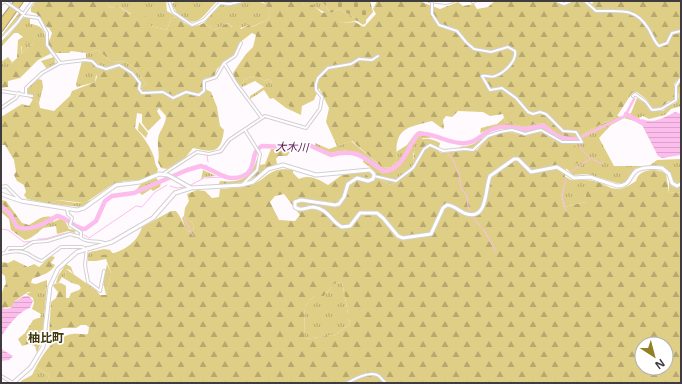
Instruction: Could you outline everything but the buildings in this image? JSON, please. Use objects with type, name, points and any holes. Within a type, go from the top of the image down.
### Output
[{"type":"highway","points":[[1,22],[17,1]]},
{"type":"highway","points":[[1,28],[21,1]]},
{"type":"main road","points":[[13,383],[31,367],[43,347],[49,292],[55,274],[66,260],[86,248],[106,244],[153,218],[175,193],[191,188],[242,185],[257,179],[268,169],[283,165],[291,166],[307,174],[316,175],[370,170],[374,176],[368,182],[357,178],[350,181],[344,197],[339,204],[301,200],[296,202],[295,207],[300,210],[313,207],[326,212],[342,227],[350,226],[360,213],[377,213],[398,236],[407,239],[430,234],[443,208],[447,205],[466,214],[473,215],[479,212],[485,200],[490,176],[514,159],[518,159],[531,172],[557,167],[574,178],[590,177],[617,186],[621,186],[631,179],[634,173],[639,170],[662,168],[669,174],[672,183],[677,186],[681,184]]},
{"type":"main road","points":[[1,194],[21,201],[67,209],[84,208],[116,185],[140,182],[164,174],[191,188]]},
{"type":"street","points":[[1,4],[6,1],[23,14],[39,18],[47,33],[47,45],[60,63]]},
{"type":"street","points":[[1,40],[33,1]]},
{"type":"street","points":[[169,1],[173,12],[192,25],[204,20],[220,3],[230,4],[242,1]]},
{"type":"street","points":[[429,1],[432,3],[448,3],[453,1]]},
{"type":"street","points":[[557,1],[564,4],[571,1]]},
{"type":"street","points":[[585,1],[596,11],[613,9],[633,13],[644,22],[659,46],[668,43],[672,34],[681,31]]},
{"type":"street","points":[[374,176],[396,181],[413,168],[427,146],[433,146],[443,151],[465,149],[473,150],[488,136],[506,130],[525,134],[541,130],[562,142],[581,142],[576,132],[563,131],[548,115],[542,112],[533,114],[528,112],[516,98],[502,88],[490,90],[482,76],[495,76],[506,69],[515,57],[515,51],[508,47],[491,52],[474,49],[458,31],[439,25],[432,14],[432,3]]},
{"type":"street","points":[[26,94],[26,88],[42,73],[60,63],[85,60],[92,61],[97,66],[106,70],[119,66],[134,75],[140,83],[139,89],[142,93],[163,92],[174,98],[186,92],[201,94],[204,91],[204,81],[216,77],[224,63],[235,56],[241,43]]},
{"type":"street","points":[[164,174],[197,152],[209,154],[221,151],[229,140],[262,118],[268,116],[306,128],[321,105],[322,97],[316,90],[316,84],[324,71],[333,65],[351,64],[360,59],[372,60],[378,56]]},
{"type":"street","points":[[224,63],[236,83],[262,118]]},
{"type":"street","points":[[633,96],[635,94],[639,96],[652,110],[661,109],[676,100],[676,86],[681,78]]},
{"type":"street","points":[[1,91],[32,96]]},
{"type":"street","points":[[1,108],[16,98],[18,93]]},
{"type":"street","points":[[242,185],[257,170],[259,152],[257,146],[245,130]]},
{"type":"street","points":[[1,187],[6,186],[21,201]]},
{"type":"street","points":[[67,209],[68,214],[72,218],[70,224],[80,230],[81,237]]},
{"type":"street","points":[[5,253],[10,248],[22,248],[33,242],[47,241],[70,234],[81,237],[86,242],[104,242],[106,244]]},
{"type":"street","points":[[1,254],[12,251],[28,254],[42,261],[61,247],[86,248],[85,265],[88,282],[100,291],[104,271]]},
{"type":"street","points":[[347,383],[355,378],[372,374],[378,375],[386,383]]},
{"type":"street","points":[[1,376],[13,383]]},
{"type":"green space","points":[[36,1],[106,1],[110,8],[118,6],[130,14],[142,11],[151,26],[167,30],[171,18],[177,17],[190,26],[196,26],[204,23],[214,30],[228,23],[232,27],[237,25],[241,29],[249,25],[252,27],[269,19],[269,9],[262,1],[301,1],[304,5],[313,5],[322,13],[331,14],[342,23],[355,22],[364,27],[376,14],[373,9],[377,1],[419,1],[440,9],[458,2],[463,6],[474,4],[477,9],[488,7],[495,1],[588,1],[592,4],[594,1],[681,1],[681,76],[674,84],[675,100],[669,101],[662,107],[653,109],[647,100],[637,92],[632,93],[617,116],[582,134],[568,137],[557,134],[545,124],[538,123],[525,127],[505,122],[503,114],[490,116],[483,112],[458,111],[452,117],[446,116],[443,120],[443,129],[432,121],[408,128],[399,136],[397,142],[397,161],[391,167],[383,168],[352,141],[337,146],[326,122],[329,108],[319,88],[314,100],[302,106],[299,111],[284,103],[276,96],[273,92],[272,82],[269,79],[265,81],[256,76],[245,79],[240,85],[236,83],[233,73],[246,54],[253,47],[256,35],[252,33],[239,43],[234,56],[224,62],[217,69],[214,77],[205,78],[202,82],[203,88],[211,92],[217,107],[220,126],[224,130],[221,143],[215,150],[206,151],[193,148],[185,158],[167,169],[161,168],[158,162],[158,139],[166,116],[159,108],[157,111],[161,118],[148,131],[142,123],[142,114],[137,113],[135,128],[143,138],[154,157],[158,169],[157,173],[144,180],[124,181],[110,186],[85,203],[58,200],[50,204],[27,199],[24,195],[26,192],[24,185],[17,181],[14,175],[16,172],[14,160],[5,145],[1,145],[1,117],[22,104],[29,106],[33,99],[39,103],[40,108],[54,111],[70,96],[72,91],[95,82],[97,77],[92,63],[97,68],[107,71],[115,68],[123,69],[136,79],[140,88],[146,84],[136,69],[126,62],[111,61],[98,50],[86,53],[71,51],[69,53],[56,53],[51,50],[50,54],[38,60],[20,78],[8,81],[8,87],[1,88],[1,73],[17,58],[18,40],[23,37],[28,41],[21,47],[21,54],[33,43],[41,39],[45,43],[50,39],[52,33],[49,28],[45,26],[37,14],[31,12],[31,8]]},
{"type":"green space","points":[[106,1],[166,1],[167,11],[177,17],[171,18],[167,30],[151,26],[118,6],[110,8]]},
{"type":"green space","points":[[175,1],[218,1],[202,17],[194,22],[182,17],[174,9],[172,4]]},
{"type":"green space","points":[[247,1],[261,2],[267,6],[270,13],[269,19],[251,27],[248,25],[235,28],[228,23],[214,30],[204,23],[219,5],[222,4],[228,6]]},
{"type":"green space","points":[[301,1],[322,1],[331,13],[339,9],[352,16],[357,21],[342,23],[313,5],[304,5]]},
{"type":"green space","points":[[322,1],[370,1],[373,12],[363,25],[352,16],[339,9],[331,13]]},
{"type":"green space","points":[[19,13],[22,15],[1,37],[1,36]]},
{"type":"green space","points":[[23,18],[30,18],[30,24],[38,26],[42,29],[45,35],[45,43],[33,43],[21,54],[23,37],[18,33],[14,33],[1,47],[2,41]]},
{"type":"green space","points":[[98,50],[111,61],[126,62],[136,69],[146,84],[140,88],[136,80],[127,72],[113,68],[107,71],[97,68],[95,82],[77,87],[76,84],[82,61],[86,60],[86,53]]},
{"type":"green space","points":[[8,57],[12,62],[8,69],[1,73],[1,62]]},
{"type":"green space","points":[[54,57],[56,65],[47,69],[41,61]]},
{"type":"green space","points":[[256,76],[265,81],[269,79],[299,110],[302,106],[301,115],[286,108],[273,98],[270,99],[264,90],[250,99],[250,96],[264,87],[255,81],[242,87],[240,85],[245,79]]},
{"type":"green space","points":[[38,79],[42,80],[43,87],[39,103],[27,96],[26,89]]},
{"type":"green space","points":[[681,80],[681,106],[671,109],[665,115],[649,119],[643,116],[639,118],[641,123],[624,118],[631,113],[637,98],[645,103],[650,111],[663,111],[669,105],[676,103],[679,96],[677,86]]},
{"type":"green space","points":[[617,116],[624,118],[611,125],[599,138],[614,166],[643,166],[634,169],[630,179],[623,183],[617,183],[587,174],[573,175],[566,168],[559,144],[543,133],[536,132],[526,136],[505,131],[501,125],[480,133],[481,128],[497,124],[504,118],[505,122],[525,127],[538,123],[545,124],[557,134],[582,134]]},
{"type":"green space","points":[[139,122],[148,133],[146,138],[138,130]]},
{"type":"green space","points":[[419,131],[430,133],[430,138],[423,138],[413,154],[413,165],[395,183],[391,185],[377,178],[372,181],[364,172],[371,168],[363,162],[364,157],[348,151],[331,153],[315,147],[315,143],[329,149],[351,141],[383,168],[391,167],[397,161],[396,152],[407,145]]},
{"type":"green space","points":[[505,131],[526,136],[536,132],[543,133],[559,144],[575,146],[581,161],[566,169],[561,198],[564,207],[586,202],[586,180],[601,183],[611,188],[621,189],[636,181],[640,174],[648,170],[658,170],[666,174],[669,193],[681,192],[681,383],[47,383],[49,375],[36,367],[46,351],[55,342],[72,334],[88,334],[89,327],[86,325],[81,325],[76,328],[63,328],[49,334],[51,302],[56,298],[58,292],[53,286],[54,284],[61,283],[66,286],[66,298],[69,298],[71,293],[81,288],[79,285],[65,279],[66,269],[96,290],[100,295],[106,295],[111,273],[106,259],[96,261],[96,255],[110,254],[124,249],[135,240],[142,227],[171,211],[176,211],[189,232],[193,230],[194,225],[184,216],[185,208],[189,201],[187,194],[197,190],[205,191],[212,198],[219,197],[220,189],[251,185],[274,171],[285,169],[293,170],[293,173],[299,179],[310,177],[328,185],[342,175],[364,172],[372,181],[377,178],[391,185],[395,183],[413,165],[416,146],[422,140],[433,140],[440,143],[438,151],[442,153],[477,150],[489,137]],"holes":[[[284,194],[300,215],[295,221],[279,220],[270,202],[275,196]],[[342,282],[350,324],[335,335],[304,339],[305,306],[314,296],[324,296],[334,284]]]},
{"type":"green space","points":[[481,138],[484,140],[472,150],[455,151],[460,147],[474,144]]},
{"type":"green space","points":[[271,149],[287,149],[290,152],[287,156],[278,156],[276,159],[277,164],[247,181],[238,184],[219,184],[220,181],[234,181],[244,178],[252,171],[257,159],[260,165],[265,164]]},
{"type":"green space","points":[[681,159],[681,182],[678,184],[672,180],[671,175],[664,167],[657,165],[649,166],[657,160]]},
{"type":"green space","points":[[203,170],[216,176],[204,177],[201,180]]},
{"type":"green space","points":[[564,176],[571,180],[586,180],[586,202],[564,207],[561,198]]},
{"type":"green space","points":[[156,178],[161,183],[160,187],[153,191],[151,189],[142,195],[136,190],[141,184]]},
{"type":"green space","points":[[669,182],[673,187],[681,187],[681,192],[669,193]]},
{"type":"green space","points":[[1,200],[6,201],[22,223],[29,225],[42,218],[48,217],[52,217],[53,222],[45,226],[29,239],[25,240],[11,230],[9,219],[1,212]]},
{"type":"green space","points":[[58,200],[79,203],[91,200],[83,207],[50,204]]},
{"type":"green space","points":[[184,216],[194,225],[193,230],[189,232],[185,227],[182,218]]},
{"type":"green space","points":[[60,219],[65,221],[69,229],[75,230],[75,233],[68,231],[57,234],[56,226],[43,228],[46,225]]},
{"type":"green space","points":[[104,249],[110,250],[114,255],[97,255],[96,261],[88,261],[87,255],[90,252]]},
{"type":"green space","points":[[51,256],[55,257],[51,263],[55,265],[53,268],[45,274],[32,279],[31,283],[36,284],[47,280],[47,287],[43,293],[38,290],[33,293],[28,292],[15,301],[12,307],[2,308],[1,302],[3,288],[6,284],[5,276],[1,273],[1,262],[8,263],[14,260],[28,267],[34,264],[39,267]]},
{"type":"green space","points":[[66,264],[71,267],[74,275],[70,270],[66,269],[65,279],[62,277],[58,284],[56,283],[58,276]]},
{"type":"green space","points":[[107,264],[111,273],[106,295],[103,282]]},
{"type":"green space","points":[[342,282],[350,324],[335,335],[304,339],[305,306],[314,296],[324,296],[334,284]]},
{"type":"green space","points":[[47,287],[44,318],[40,318],[41,314],[32,309],[34,303],[33,298],[26,294],[38,290],[43,293]]},
{"type":"green space","points":[[44,318],[43,337],[37,353],[35,346],[28,344],[22,346],[18,339],[25,333],[33,320]]},
{"type":"green space","points":[[36,367],[49,375],[47,383],[21,383],[21,381],[32,375]]},
{"type":"shaded area","points":[[675,112],[681,114],[681,155],[662,158],[658,156],[640,121],[642,119],[655,121]]},
{"type":"shaded area","points":[[24,296],[29,296],[33,301],[30,308],[22,312],[10,324],[1,337],[1,307],[5,309],[11,308],[14,302]]},
{"type":"shaded area","points":[[1,347],[13,356],[9,360],[1,361]]},
{"type":"waterway","name":"大木川","points":[[577,139],[625,116],[634,99]]},
{"type":"waterway","name":"大木川","points":[[626,114],[646,125]]},
{"type":"waterway","name":"大木川","points":[[1,206],[10,214],[17,227],[33,228],[57,216],[81,229],[85,229],[96,221],[105,201],[112,196],[134,193],[187,170],[201,166],[226,177],[237,178],[243,176],[250,170],[256,152],[262,146],[285,147],[309,145],[331,155],[353,153],[365,158],[383,171],[390,170],[400,163],[418,134],[430,135],[454,142],[470,143],[493,129],[506,127],[526,129],[544,126],[559,137],[577,139]]},
{"type":"waterway","points":[[577,139],[581,148],[587,155],[603,164]]},
{"type":"waterway","points":[[214,154],[221,153],[230,141]]},
{"type":"waterway","points":[[448,154],[453,160],[459,174],[461,188],[467,196],[470,211]]},
{"type":"waterway","points":[[207,155],[208,162]]},
{"type":"waterway","points":[[572,171],[590,159]]},
{"type":"waterway","points":[[191,185],[204,178],[223,177]]},
{"type":"waterway","points":[[566,179],[562,196],[566,211]]},
{"type":"waterway","points":[[84,235],[89,238],[136,206],[142,207],[155,192],[167,185]]},
{"type":"waterway","points":[[170,186],[177,188],[184,187]]},
{"type":"waterway","points":[[184,218],[193,236]]},
{"type":"waterway","points":[[473,218],[484,230],[496,252]]},
{"type":"waterway","points":[[1,229],[8,230],[24,242],[35,241]]},
{"type":"waterway","points":[[38,239],[71,233]]},
{"type":"waterway","points":[[74,237],[79,238]]},
{"type":"district","name":"柚比町","points":[[46,338]]}]
